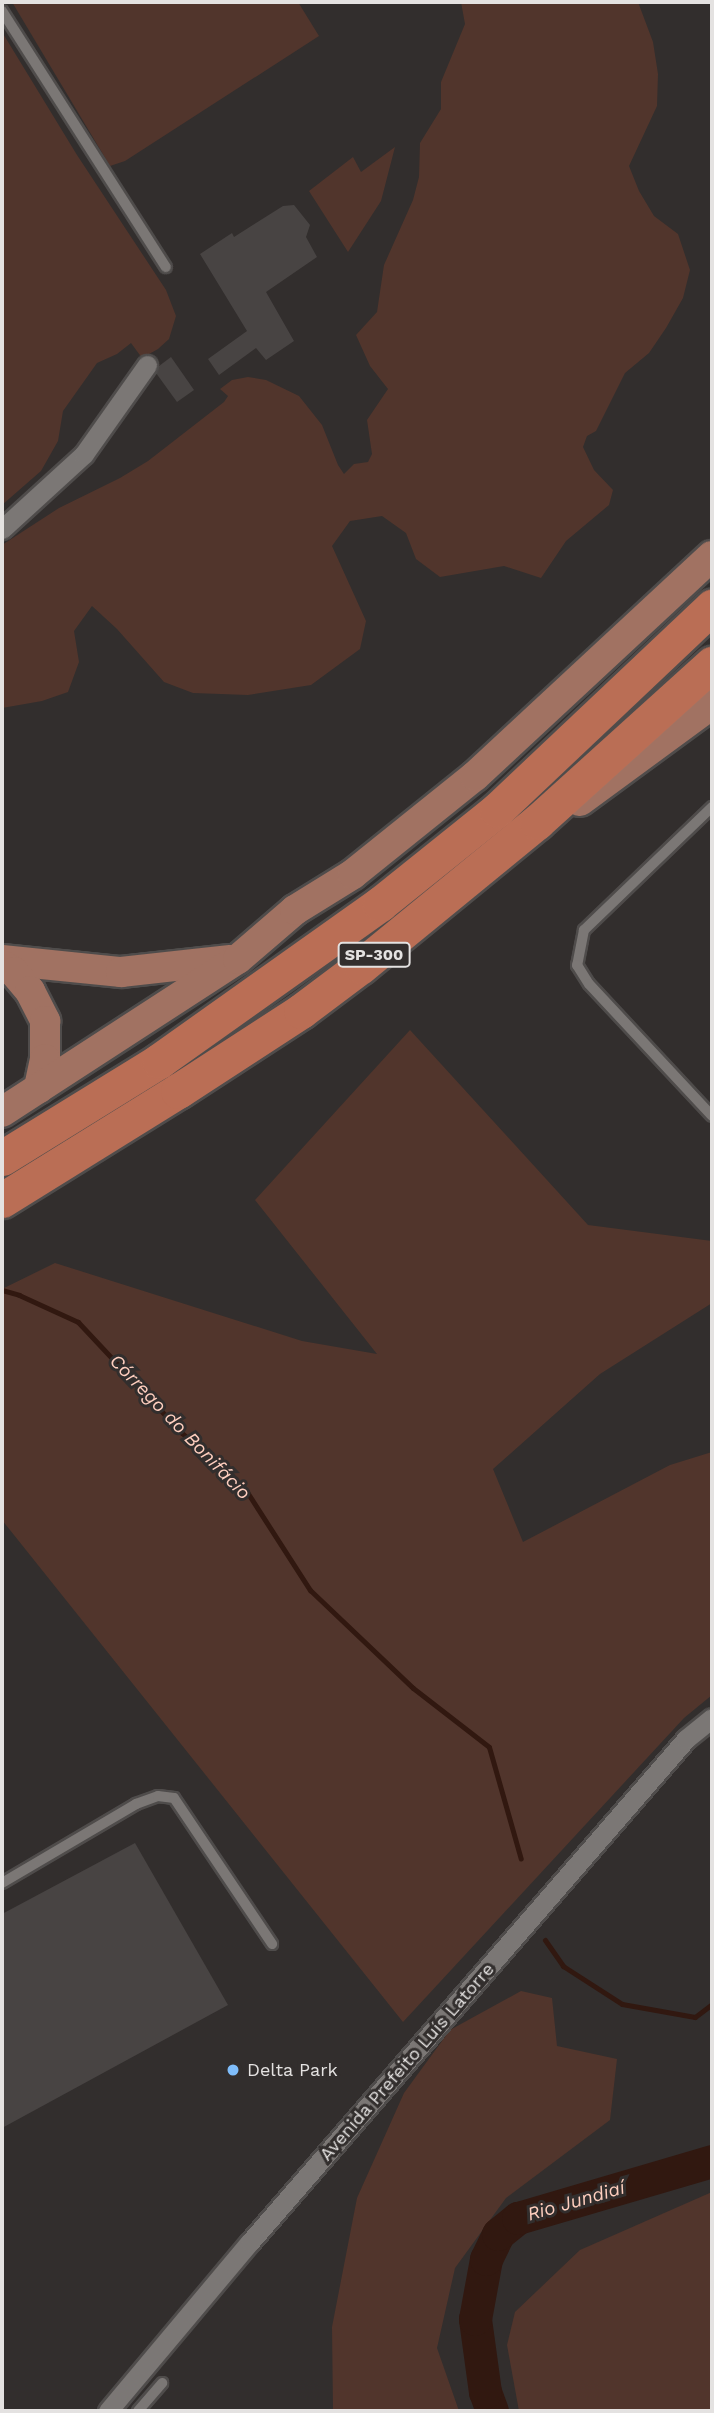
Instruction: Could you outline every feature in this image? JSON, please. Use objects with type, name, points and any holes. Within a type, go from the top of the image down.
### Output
[{"type":"highway","name":"SP-300","points":[[2,1157],[159,1061],[380,904],[497,810],[712,607]]},
{"type":"highway","name":"SP-300","points":[[5,1198],[85,1151],[301,1011],[537,822],[712,664]]},
{"type":"main road","points":[[2,1112],[238,959],[295,910],[353,874],[475,776],[712,556]]},
{"type":"main road","points":[[440,901],[712,704]]},
{"type":"main road","points":[[2,963],[121,972],[238,959]]},
{"type":"main road","points":[[2,963],[14,972],[30,991],[45,1021],[45,1059],[39,1088]]},
{"type":"street","points":[[2,529],[84,454],[147,365]]},
{"type":"street","name":"Avenida Prefeito Luís Latorre","points":[[108,2411],[250,2242],[686,1739],[712,1718]]},
{"type":"lane","points":[[2,11],[166,267]]},
{"type":"lane","points":[[712,807],[584,930],[577,965],[589,984],[712,1116]]},
{"type":"lane","points":[[2,1883],[136,1804],[158,1796],[174,1798],[272,1944]]},
{"type":"lane","points":[[138,2411],[162,2383]]},
{"type":"shaded area","points":[[12,2],[298,2],[319,36],[125,161],[110,166]]},
{"type":"shaded area","points":[[461,2],[638,2],[653,42],[658,74],[657,106],[629,166],[639,191],[654,216],[678,234],[690,270],[683,298],[666,328],[649,353],[625,373],[596,431],[587,436],[583,447],[594,470],[613,490],[609,505],[566,541],[541,578],[504,566],[440,577],[416,559],[406,533],[382,516],[350,521],[332,546],[366,621],[360,649],[311,685],[248,695],[193,693],[164,682],[117,629],[92,606],[74,631],[79,662],[68,692],[42,701],[2,708],[2,545],[59,508],[148,461],[224,402],[228,396],[220,389],[232,380],[248,377],[266,380],[299,396],[322,425],[344,474],[354,464],[368,462],[372,454],[367,420],[388,389],[370,366],[356,335],[377,312],[384,265],[413,200],[419,177],[420,143],[441,109],[441,82],[465,24]]},
{"type":"shaded area","points":[[2,32],[77,155],[166,290],[176,316],[169,339],[158,349],[142,358],[131,343],[117,354],[97,363],[63,411],[58,441],[41,471],[2,505]]},
{"type":"shaded area","points":[[395,147],[381,201],[348,252],[309,191],[353,157],[361,172]]},
{"type":"shaded area","points":[[410,1030],[588,1225],[712,1241],[712,1303],[600,1374],[493,1469],[523,1542],[670,1465],[712,1452],[712,1695],[684,1718],[403,2022],[2,1520],[2,1289],[55,1263],[302,1341],[377,1354],[255,1200]]},
{"type":"shaded area","points":[[521,1991],[552,1998],[557,2046],[617,2059],[610,2120],[506,2198],[455,2268],[437,2348],[459,2411],[333,2411],[332,2327],[357,2198],[404,2093],[450,2030]]},
{"type":"shaded area","points":[[712,2192],[712,2411],[519,2411],[507,2345],[515,2312],[580,2250]]},
{"type":"building","points":[[294,205],[310,225],[306,237],[317,257],[266,292],[294,341],[266,360],[256,348],[219,375],[208,359],[247,331],[200,254],[232,233],[234,237],[283,206]]},
{"type":"building","points":[[171,357],[194,390],[177,402],[156,373],[159,366]]},
{"type":"building","points":[[135,1843],[228,2005],[2,2128],[2,1914]]},
{"type":"waterway","name":"Córrego do Bonifácio","points":[[2,1290],[78,1322],[182,1433],[247,1492],[310,1590],[413,1688],[489,1747],[521,1859]]},
{"type":"waterway","name":"Córrego do Bonifácio","points":[[545,1940],[563,1966],[622,2004],[695,2017],[712,2004]]},
{"type":"waterway","name":"Rio Jundiaí","points":[[492,2411],[485,2392],[475,2319],[486,2259],[498,2234],[518,2218],[712,2161]]},
{"type":"place","name":"Delta Park","points":[[233,2070]]}]
